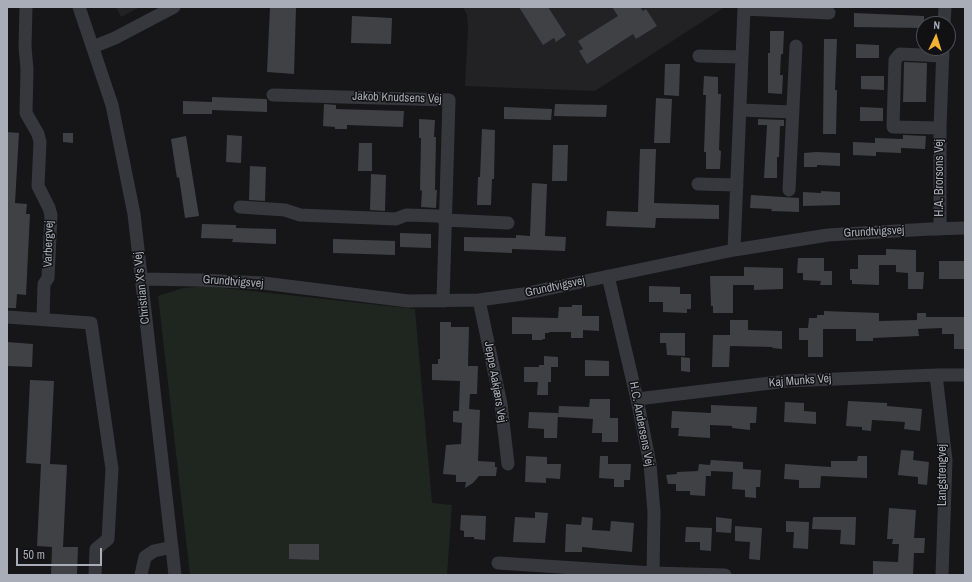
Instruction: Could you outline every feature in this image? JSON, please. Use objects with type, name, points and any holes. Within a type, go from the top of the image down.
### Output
[{"type":"street","name":"Varbergvej","points":[[26,7],[26,113],[38,134],[40,142],[38,186],[51,215],[48,278],[44,284],[43,319]]},
{"type":"street","name":"Christian X's Vej","points":[[79,7],[112,105],[134,214],[175,575]]},
{"type":"street","points":[[93,47],[115,38],[174,7]]},
{"type":"street","points":[[734,250],[744,9],[828,13]]},
{"type":"street","points":[[789,190],[796,46]]},
{"type":"street","name":"H.A. Brorsons Vej","points":[[916,53],[900,54],[895,60],[893,127],[940,128]]},
{"type":"street","points":[[699,56],[742,57]]},
{"type":"street","name":"H.A. Brorsons Vej","points":[[940,229],[940,128],[943,56]]},
{"type":"street","name":"Jakob Knudsens Vej","points":[[273,94],[449,100],[443,301]]},
{"type":"street","points":[[740,110],[793,112]]},
{"type":"street","points":[[698,184],[737,185]]},
{"type":"street","points":[[240,207],[285,210],[300,215],[396,219],[406,215],[438,216],[446,220],[508,223]]},
{"type":"street","name":"Grundtvigsvej","points":[[141,279],[264,283],[408,301],[479,300],[523,294],[734,250],[828,235],[965,228]]},
{"type":"street","name":"H.C. Andersens Vej","points":[[608,276],[636,399],[650,470],[654,512],[653,574]]},
{"type":"street","name":"Jeppe Aakjærs Vej","points":[[479,300],[501,404],[508,464]]},
{"type":"street","points":[[7,317],[91,323],[112,469],[108,539],[96,549],[95,575]]},
{"type":"street","name":"Kaj Munks Vej","points":[[636,399],[787,381],[936,375],[965,376]]},
{"type":"street","name":"Langstrengvej","points":[[936,375],[946,460],[942,575]]},
{"type":"street","points":[[141,575],[145,558],[154,551],[172,547]]},
{"type":"street","points":[[498,563],[653,574],[725,575]]},
{"type":"shaded area","points":[[116,7],[140,7],[121,17]]},
{"type":"shaded area","points":[[463,7],[725,7],[595,91],[465,86],[468,28],[467,15]]},
{"type":"shaded area","points":[[206,286],[415,309],[432,503],[452,505],[447,575],[190,575],[158,296],[183,288]]},
{"type":"building","points":[[270,7],[296,7],[294,74],[267,72]]},
{"type":"building","points":[[519,7],[548,7],[566,35],[556,42],[554,38],[543,45]]},
{"type":"building","points":[[612,7],[640,7],[643,11],[646,9],[657,26],[636,39],[633,34],[587,64],[579,51],[583,49],[578,41],[618,16]]},
{"type":"building","points":[[854,13],[924,16],[916,16],[916,28],[854,27]]},
{"type":"building","points":[[352,16],[392,18],[391,44],[351,43]]},
{"type":"building","points":[[770,31],[784,31],[780,75],[783,75],[782,94],[768,93],[768,53],[770,53]]},
{"type":"building","points":[[824,39],[837,39],[835,90],[837,90],[836,134],[823,134]]},
{"type":"building","points":[[856,44],[879,45],[879,58],[856,58]]},
{"type":"building","points":[[904,62],[927,63],[926,102],[903,102]]},
{"type":"building","points":[[665,64],[680,64],[679,96],[664,95]]},
{"type":"building","points":[[704,76],[718,77],[718,94],[721,94],[719,150],[721,151],[720,169],[706,169],[706,152],[704,152],[706,95],[703,95]]},
{"type":"building","points":[[861,76],[884,76],[884,90],[861,89]]},
{"type":"building","points":[[212,97],[266,99],[267,112],[212,110],[212,114],[183,114],[183,101],[212,102]]},
{"type":"building","points":[[656,98],[672,99],[670,143],[654,143]]},
{"type":"building","points":[[324,104],[336,105],[336,109],[404,111],[403,127],[347,125],[347,129],[335,129],[335,127],[323,126]]},
{"type":"building","points":[[555,104],[607,105],[606,117],[554,116]]},
{"type":"building","points":[[504,107],[552,109],[551,120],[504,119]]},
{"type":"building","points":[[860,107],[883,108],[883,121],[860,121]]},
{"type":"building","points":[[419,119],[435,120],[435,190],[437,190],[436,208],[421,207],[421,138],[419,138]]},
{"type":"building","points":[[758,119],[784,120],[784,126],[780,126],[779,157],[777,157],[777,178],[764,178],[767,125],[758,125]]},
{"type":"building","points":[[482,129],[495,130],[494,179],[492,179],[491,205],[477,205]]},
{"type":"building","points":[[7,132],[19,133],[15,203],[27,204],[26,214],[30,214],[26,295],[17,294],[16,308],[7,308]]},
{"type":"building","points":[[63,133],[73,133],[73,143],[63,142]]},
{"type":"building","points":[[227,135],[242,136],[241,163],[226,162]]},
{"type":"building","points":[[903,135],[926,136],[925,149],[901,148],[901,153],[876,152],[876,156],[853,155],[853,142],[875,143],[875,138],[903,139]]},
{"type":"building","points":[[186,136],[199,216],[185,218],[179,177],[177,178],[171,139]]},
{"type":"building","points":[[359,143],[372,143],[372,171],[358,171]]},
{"type":"building","points":[[553,145],[568,145],[567,181],[552,181]]},
{"type":"building","points":[[640,149],[656,149],[654,203],[719,205],[719,219],[656,218],[655,228],[606,226],[607,211],[638,212]]},
{"type":"building","points":[[804,153],[840,153],[840,166],[817,165],[817,167],[804,167]]},
{"type":"building","points":[[250,166],[266,167],[265,201],[249,200]]},
{"type":"building","points":[[371,174],[386,175],[385,211],[370,210]]},
{"type":"building","points":[[532,183],[547,184],[545,236],[566,237],[565,251],[512,249],[512,253],[464,251],[464,237],[516,238],[516,235],[530,236]]},
{"type":"building","points":[[821,191],[840,192],[840,205],[803,206],[803,192],[821,193]]},
{"type":"building","points":[[751,195],[799,198],[799,212],[771,211],[772,209],[750,208]]},
{"type":"building","points":[[202,224],[236,225],[236,228],[276,229],[276,244],[232,242],[233,239],[201,238]]},
{"type":"building","points":[[400,233],[431,234],[431,248],[400,247]]},
{"type":"building","points":[[333,239],[395,241],[395,255],[333,253]]},
{"type":"building","points":[[886,249],[916,250],[916,272],[924,272],[923,289],[908,289],[908,273],[896,272],[896,265],[879,265],[879,285],[852,284],[852,280],[850,280],[850,269],[858,269],[858,255],[886,255]]},
{"type":"building","points":[[798,258],[824,258],[824,271],[832,271],[832,285],[820,285],[821,281],[803,280],[803,273],[797,273]]},
{"type":"building","points":[[939,261],[965,261],[965,279],[939,279]]},
{"type":"building","points":[[744,267],[783,268],[783,289],[754,290],[754,285],[733,285],[733,313],[713,313],[713,306],[711,306],[710,276],[744,276]]},
{"type":"building","points":[[649,286],[680,287],[680,294],[691,294],[691,309],[687,309],[687,313],[663,312],[663,302],[649,302]]},
{"type":"building","points":[[572,305],[582,305],[582,316],[599,316],[599,331],[583,330],[583,338],[571,338],[571,332],[549,332],[545,333],[545,339],[542,340],[532,340],[532,334],[512,334],[512,317],[558,318],[559,307],[572,307]]},
{"type":"building","points":[[824,311],[879,313],[879,321],[917,320],[917,313],[926,313],[926,317],[965,317],[965,349],[954,349],[954,334],[942,334],[942,328],[918,329],[919,336],[873,338],[873,341],[856,341],[856,329],[823,329],[823,357],[808,357],[808,340],[799,340],[799,328],[808,328],[809,318],[817,318],[817,315],[824,315]]},
{"type":"building","points":[[730,320],[748,320],[748,330],[782,331],[782,349],[772,348],[773,347],[730,346],[729,367],[712,367],[713,335],[730,335]]},
{"type":"building","points":[[440,322],[451,322],[451,327],[469,327],[468,366],[478,366],[477,394],[470,394],[469,409],[480,410],[478,461],[495,462],[495,467],[497,467],[496,476],[479,476],[473,483],[465,488],[466,482],[456,482],[456,475],[443,474],[446,445],[461,444],[462,423],[453,422],[453,411],[459,411],[460,381],[432,380],[432,364],[438,364],[438,359],[440,359]]},
{"type":"building","points":[[660,333],[685,333],[685,356],[667,355],[666,343],[660,343]]},
{"type":"building","points":[[7,342],[33,344],[32,367],[7,366]]},
{"type":"building","points":[[544,356],[558,357],[558,367],[551,367],[551,382],[548,382],[548,395],[537,395],[538,382],[524,382],[524,367],[539,367],[539,365],[544,365]]},
{"type":"building","points":[[681,357],[690,358],[690,372],[681,371]]},
{"type":"building","points":[[585,360],[609,361],[609,376],[585,376]]},
{"type":"building","points":[[30,380],[54,381],[50,464],[67,465],[63,547],[78,547],[77,575],[51,575],[52,547],[37,546],[41,464],[26,463]]},
{"type":"building","points":[[590,399],[610,399],[610,418],[618,418],[618,442],[602,442],[602,433],[592,433],[593,419],[558,417],[559,406],[589,407]]},
{"type":"building","points":[[848,401],[887,403],[887,406],[922,409],[920,431],[904,429],[905,422],[872,420],[871,431],[862,430],[862,427],[846,426]]},
{"type":"building","points":[[785,402],[804,403],[804,411],[816,412],[816,424],[784,422]]},
{"type":"building","points":[[711,405],[757,407],[756,423],[750,423],[750,430],[732,428],[732,426],[710,425],[710,438],[678,436],[679,428],[671,428],[672,411],[711,413]]},
{"type":"building","points":[[529,412],[558,413],[557,438],[544,438],[544,429],[528,428]]},
{"type":"building","points":[[901,450],[914,451],[913,460],[929,462],[927,485],[918,484],[918,477],[898,475]]},
{"type":"building","points":[[526,456],[547,457],[547,464],[561,464],[560,479],[546,478],[546,483],[525,482]]},
{"type":"building","points":[[600,456],[608,456],[608,464],[631,464],[630,480],[624,480],[624,487],[614,487],[614,479],[599,478]]},
{"type":"building","points":[[858,456],[867,456],[867,478],[821,476],[820,488],[799,488],[799,480],[784,479],[785,464],[831,467],[831,461],[857,461]]},
{"type":"building","points":[[711,460],[743,462],[743,469],[761,470],[760,487],[756,487],[756,498],[745,497],[745,490],[732,489],[733,472],[711,471],[711,476],[706,476],[705,496],[690,495],[690,491],[676,491],[676,484],[668,484],[666,475],[677,474],[677,472],[698,471],[699,464],[710,465]]},
{"type":"building","points":[[889,508],[916,510],[914,538],[925,538],[924,553],[914,553],[913,575],[873,575],[873,561],[898,562],[899,544],[892,544],[893,539],[887,539]]},
{"type":"building","points":[[535,512],[548,513],[545,543],[513,542],[515,517],[535,518]]},
{"type":"building","points":[[461,515],[486,516],[485,540],[474,539],[474,537],[464,537],[464,531],[460,530]]},
{"type":"building","points":[[582,517],[593,518],[592,530],[610,531],[611,521],[634,523],[632,552],[582,547],[582,552],[565,552],[566,524],[581,525]]},
{"type":"building","points":[[716,517],[732,519],[731,533],[716,532]]},
{"type":"building","points":[[813,517],[856,517],[855,545],[840,544],[841,530],[812,529]]},
{"type":"building","points":[[786,521],[809,522],[808,549],[793,548],[794,532],[786,532]]},
{"type":"building","points":[[735,526],[762,528],[760,560],[749,559],[750,542],[735,541]]},
{"type":"building","points":[[686,527],[712,528],[711,551],[700,550],[700,542],[685,542]]},
{"type":"building","points":[[289,544],[319,544],[319,560],[289,559]]}]
